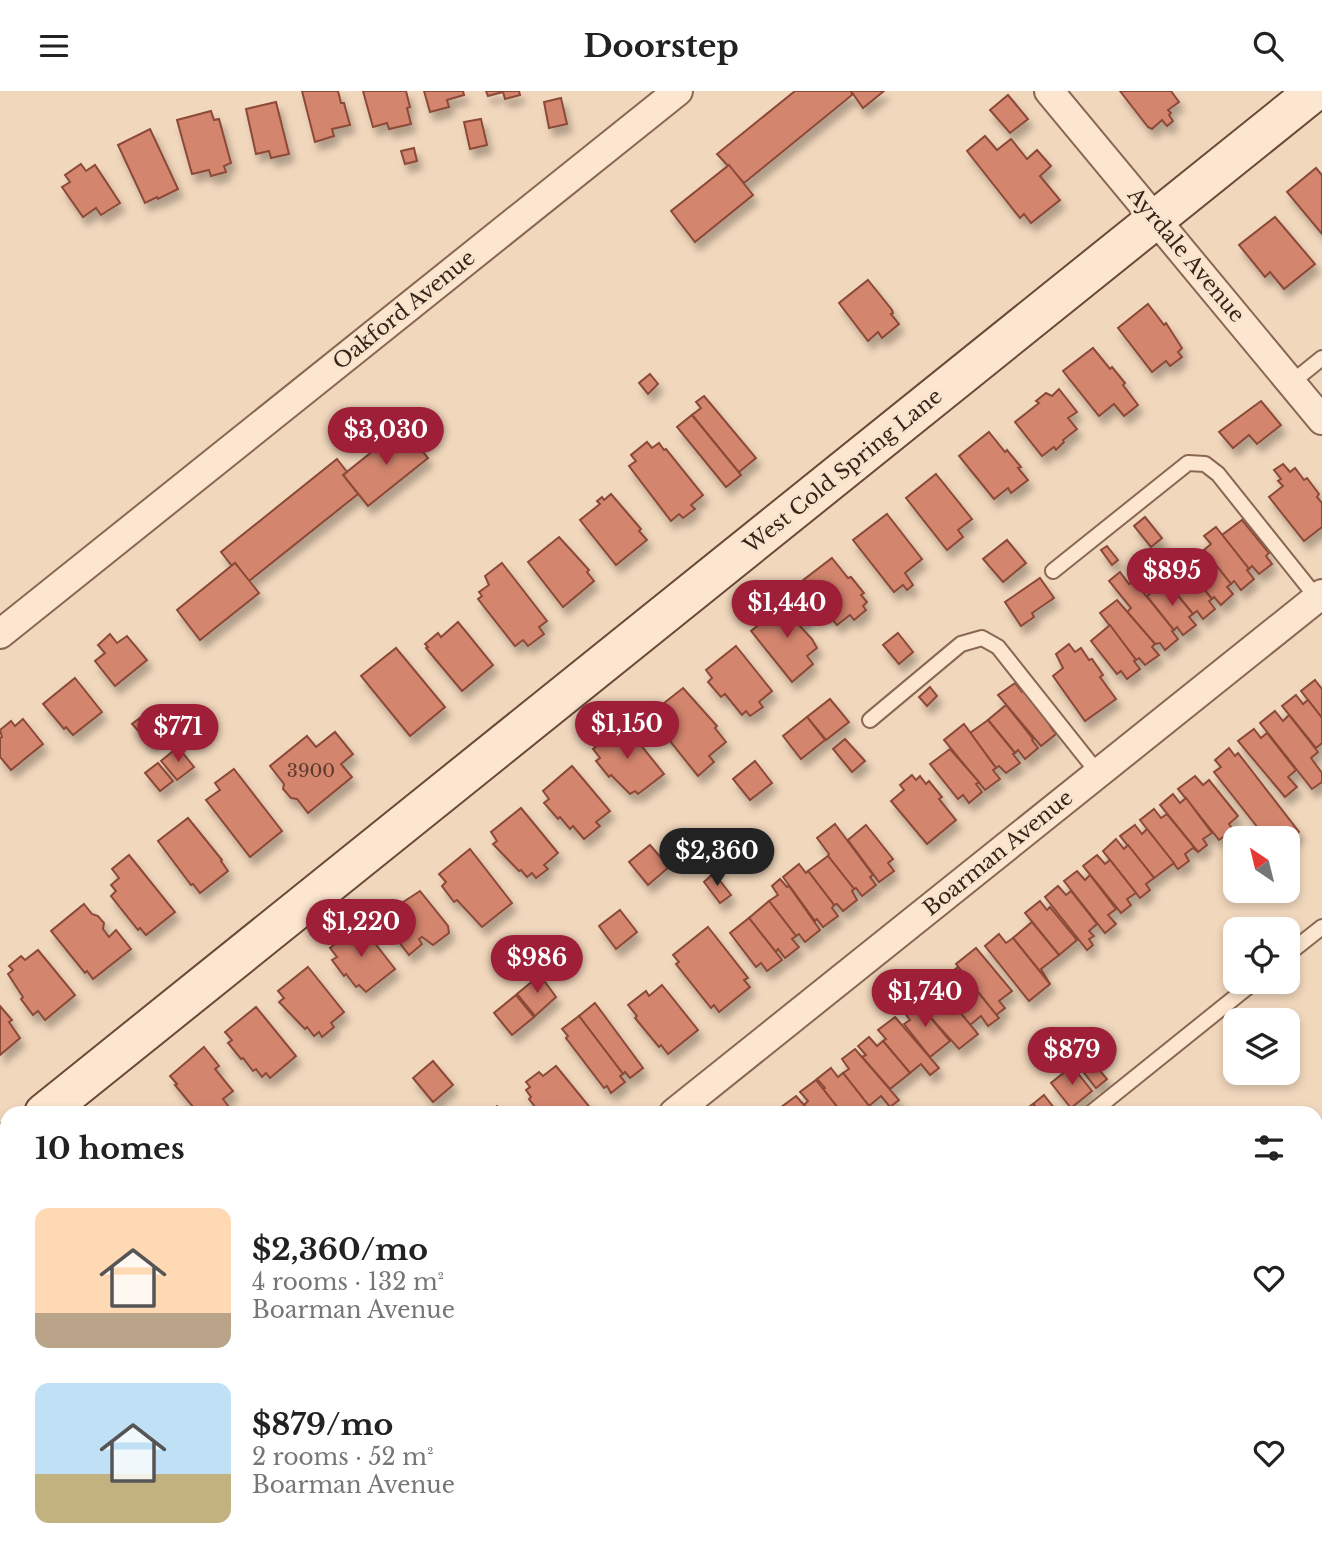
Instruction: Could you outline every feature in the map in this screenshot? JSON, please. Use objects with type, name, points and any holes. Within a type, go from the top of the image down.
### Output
[{"type":"main road","name":"West Cold Spring Lane","points":[[53,1106],[1315,91]]},
{"type":"street","name":"Oakford Avenue","points":[[0,634],[678,91]]},
{"type":"street","name":"Ayrdale Avenue","points":[[1049,91],[1322,420]]},
{"type":"street","name":"Boarman Avenue","points":[[683,1106],[1319,596]]},
{"type":"lane","points":[[1291,383],[1322,358]]},
{"type":"lane","points":[[1053,571],[1188,463],[1205,464],[1218,474],[1319,596]]},
{"type":"lane","points":[[870,720],[961,644],[982,638],[998,647],[1098,773]]},
{"type":"lane","points":[[1300,944],[1322,927]]},
{"type":"lane","points":[[1100,1106],[1239,994]]},
{"type":"building","points":[[302,91],[338,91],[350,125],[332,129],[334,136],[315,142]]},
{"type":"building","points":[[363,91],[406,91],[411,124],[389,129],[387,123],[373,127]]},
{"type":"building","points":[[424,91],[463,91],[464,95],[447,100],[449,107],[430,112]]},
{"type":"building","points":[[486,91],[519,91],[520,95],[505,99],[503,92],[488,96]]},
{"type":"building","points":[[795,91],[851,91],[852,95],[744,183],[717,154]]},
{"type":"building","points":[[851,91],[884,91],[863,108]]},
{"type":"building","points":[[1120,91],[1171,91],[1179,102],[1168,110],[1173,121],[1167,126],[1162,120],[1152,129],[1148,127]]},
{"type":"building","points":[[1008,95],[1028,119],[1010,133],[990,110]]},
{"type":"building","points":[[561,98],[567,124],[549,128],[544,102]]},
{"type":"building","points":[[276,102],[289,154],[271,158],[269,151],[256,154],[246,109]]},
{"type":"building","points":[[211,111],[214,120],[219,119],[231,163],[224,166],[226,172],[211,176],[209,170],[192,174],[177,120]]},
{"type":"building","points":[[481,119],[487,145],[470,149],[464,122]]},
{"type":"building","points":[[150,129],[178,189],[145,203],[118,145]]},
{"type":"building","points":[[985,136],[997,150],[1011,139],[1027,159],[1037,150],[1051,166],[1040,176],[1060,200],[1031,223],[1024,214],[1020,218],[967,151]]},
{"type":"building","points":[[414,148],[417,161],[405,164],[401,151]]},
{"type":"building","points":[[81,164],[86,171],[95,165],[120,203],[101,215],[96,208],[83,217],[62,187],[70,182],[65,175]]},
{"type":"building","points":[[729,165],[753,195],[695,242],[671,211]]},
{"type":"building","points":[[1316,168],[1322,175],[1322,234],[1287,192]]},
{"type":"building","points":[[1275,217],[1315,264],[1284,289],[1270,272],[1265,277],[1239,245]]},
{"type":"building","points":[[868,280],[892,310],[891,314],[899,324],[882,338],[878,332],[868,341],[839,303]]},
{"type":"building","points":[[1148,304],[1164,325],[1166,323],[1182,348],[1178,352],[1182,357],[1170,366],[1166,361],[1152,372],[1118,328]]},
{"type":"building","points":[[1093,348],[1125,383],[1123,385],[1138,405],[1124,416],[1114,404],[1099,416],[1063,371]]},
{"type":"building","points":[[650,374],[658,384],[648,394],[639,383]]},
{"type":"building","points":[[1059,389],[1077,412],[1068,418],[1077,429],[1063,440],[1056,450],[1054,447],[1042,456],[1015,422],[1039,403],[1036,401],[1046,393],[1052,396]]},
{"type":"building","points":[[704,396],[756,458],[739,472],[741,475],[692,415],[701,408],[696,402]]},
{"type":"building","points":[[1261,401],[1281,425],[1257,444],[1249,435],[1233,448],[1219,432]]},
{"type":"building","points":[[692,415],[741,475],[726,487],[677,427]]},
{"type":"building","points":[[403,427],[428,458],[368,506],[343,475]]},
{"type":"building","points":[[989,432],[1021,467],[1018,468],[1028,480],[1011,493],[1008,488],[994,499],[959,456]]},
{"type":"building","points":[[647,442],[652,448],[659,443],[666,449],[703,495],[691,505],[695,509],[683,518],[679,514],[671,521],[629,466],[636,461],[631,455]]},
{"type":"building","points":[[337,459],[347,472],[343,475],[358,494],[249,581],[235,563],[232,566],[221,552]]},
{"type":"building","points":[[1283,464],[1290,472],[1295,468],[1304,480],[1307,478],[1322,503],[1322,527],[1304,541],[1269,497],[1283,486],[1274,470]]},
{"type":"building","points":[[936,474],[972,519],[958,530],[963,537],[947,550],[906,498]]},
{"type":"building","points":[[611,494],[647,540],[616,565],[580,520],[600,504],[597,501],[602,497],[604,500]]},
{"type":"building","points":[[887,514],[922,559],[905,573],[913,585],[907,590],[903,585],[894,592],[853,540]]},
{"type":"building","points":[[1145,517],[1162,538],[1151,547],[1134,526]]},
{"type":"building","points":[[1242,520],[1269,553],[1266,556],[1272,564],[1259,574],[1252,566],[1249,569],[1222,535]]},
{"type":"building","points":[[1216,527],[1254,579],[1241,590],[1234,581],[1231,584],[1204,550],[1211,544],[1204,536]]},
{"type":"building","points":[[559,537],[589,570],[587,572],[594,581],[563,607],[528,562]]},
{"type":"building","points":[[1007,540],[1026,563],[1003,582],[983,559]]},
{"type":"building","points":[[1107,546],[1118,560],[1112,565],[1101,550]]},
{"type":"building","points":[[1204,550],[1231,584],[1227,587],[1233,594],[1221,605],[1214,597],[1212,599],[1185,566]]},
{"type":"building","points":[[832,558],[864,593],[861,595],[867,602],[863,606],[866,610],[854,620],[850,615],[837,625],[802,581]]},
{"type":"building","points":[[235,563],[259,593],[200,640],[177,610]]},
{"type":"building","points":[[502,563],[547,621],[539,627],[544,634],[528,646],[523,640],[515,646],[478,599],[482,596],[479,592],[489,585],[485,576]]},
{"type":"building","points":[[1185,566],[1212,599],[1209,601],[1215,609],[1203,619],[1197,611],[1193,614],[1166,581]]},
{"type":"building","points":[[1120,572],[1129,584],[1134,581],[1174,630],[1172,631],[1178,639],[1165,650],[1160,643],[1155,644],[1127,612],[1131,608],[1109,581]]},
{"type":"building","points":[[1040,578],[1054,598],[1032,613],[1034,617],[1021,626],[1005,602]]},
{"type":"building","points":[[1166,581],[1193,614],[1189,617],[1196,625],[1183,635],[1177,627],[1174,630],[1147,596]]},
{"type":"building","points":[[792,598],[808,618],[799,625],[817,648],[807,656],[813,664],[792,682],[751,631]]},
{"type":"building","points":[[1117,600],[1155,644],[1152,647],[1159,655],[1145,665],[1139,658],[1136,660],[1100,613]]},
{"type":"building","points":[[458,622],[493,665],[462,691],[425,644],[438,633],[441,637]]},
{"type":"building","points":[[1110,625],[1140,669],[1127,679],[1121,671],[1117,674],[1091,641]]},
{"type":"building","points":[[898,633],[913,652],[899,664],[883,645]]},
{"type":"building","points":[[110,634],[117,643],[127,636],[147,660],[115,686],[95,661],[105,653],[98,645]]},
{"type":"building","points":[[1069,644],[1075,652],[1081,648],[1089,660],[1092,659],[1103,675],[1100,677],[1116,699],[1085,721],[1053,676],[1063,668],[1056,654]]},
{"type":"building","points":[[736,646],[772,691],[759,702],[763,707],[750,716],[746,711],[742,715],[725,694],[721,697],[708,682],[712,678],[706,670]]},
{"type":"building","points":[[396,648],[445,707],[410,736],[361,676]]},
{"type":"building","points":[[75,678],[102,712],[73,735],[66,727],[64,729],[43,704]]},
{"type":"building","points":[[1315,680],[1322,689],[1322,718],[1301,691]]},
{"type":"building","points":[[1015,683],[1022,692],[1025,690],[1052,724],[1050,726],[1056,734],[1041,746],[998,695]]},
{"type":"building","points":[[930,687],[937,696],[927,706],[919,697]]},
{"type":"building","points":[[683,688],[717,726],[715,728],[726,742],[709,756],[714,762],[698,776],[649,715]]},
{"type":"building","points":[[1296,695],[1303,704],[1308,700],[1322,718],[1322,743],[1316,748],[1282,706]]},
{"type":"building","points":[[830,699],[849,722],[826,740],[807,717]]},
{"type":"building","points":[[1006,705],[1038,748],[1025,759],[1018,750],[1015,753],[988,720]]},
{"type":"building","points":[[1275,711],[1283,721],[1289,715],[1318,752],[1311,758],[1322,773],[1322,782],[1312,789],[1260,723]]},
{"type":"building","points":[[144,715],[160,735],[150,744],[132,724]]},
{"type":"building","points":[[807,717],[825,740],[801,759],[783,736]]},
{"type":"building","points":[[23,719],[43,744],[11,770],[0,757],[0,730],[11,721],[15,726]]},
{"type":"building","points":[[988,720],[1020,763],[1006,773],[999,766],[996,768],[970,733]]},
{"type":"building","points":[[624,724],[664,774],[638,794],[635,791],[630,794],[611,775],[609,777],[596,761],[600,758],[593,749]]},
{"type":"building","points":[[964,724],[996,768],[993,770],[1000,779],[985,790],[944,740]]},
{"type":"building","points":[[1254,729],[1261,738],[1267,733],[1296,770],[1288,777],[1297,787],[1285,797],[1238,741]]},
{"type":"building","points":[[335,732],[353,754],[341,764],[352,777],[308,813],[297,799],[291,798],[283,789],[284,784],[270,766],[307,736],[316,747]]},
{"type":"building","points":[[845,739],[865,761],[852,772],[833,749]]},
{"type":"building","points":[[178,747],[194,767],[177,780],[161,761]]},
{"type":"building","points":[[1229,748],[1235,756],[1238,753],[1294,826],[1257,826],[1214,772],[1221,767],[1215,760]]},
{"type":"building","points":[[950,749],[979,782],[976,784],[982,792],[969,803],[963,795],[958,799],[930,764]]},
{"type":"building","points":[[755,761],[772,783],[750,800],[733,779]]},
{"type":"building","points":[[158,763],[173,781],[160,791],[145,773]]},
{"type":"building","points":[[572,766],[610,811],[596,822],[600,826],[584,839],[573,826],[570,829],[560,817],[558,819],[544,803],[549,799],[543,791]]},
{"type":"building","points":[[234,769],[282,831],[250,857],[206,800],[220,790],[215,783]]},
{"type":"building","points":[[912,775],[916,780],[920,776],[926,784],[929,781],[956,820],[927,844],[891,801],[904,790],[900,785]]},
{"type":"building","points":[[1195,776],[1203,785],[1209,780],[1238,816],[1229,824],[1230,826],[1223,826],[1223,837],[1219,840],[1178,789]]},
{"type":"building","points":[[1173,794],[1180,803],[1186,798],[1212,833],[1203,839],[1207,845],[1198,852],[1160,805]]},
{"type":"building","points":[[521,808],[558,853],[544,865],[548,869],[536,878],[532,873],[527,877],[519,871],[493,844],[497,841],[491,832]]},
{"type":"building","points":[[1154,809],[1161,818],[1167,814],[1198,852],[1193,848],[1185,854],[1189,861],[1178,869],[1140,820]]},
{"type":"building","points":[[188,818],[228,871],[200,893],[158,841]]},
{"type":"building","points":[[835,824],[873,875],[870,877],[876,885],[862,896],[828,856],[817,838]]},
{"type":"building","points":[[866,825],[893,859],[888,863],[894,871],[879,882],[848,840]]},
{"type":"building","points":[[1135,825],[1142,834],[1147,829],[1174,863],[1154,878],[1120,836]]},
{"type":"building","points":[[1116,839],[1124,849],[1128,845],[1154,878],[1146,884],[1150,890],[1140,898],[1103,851]]},
{"type":"building","points":[[650,845],[669,867],[648,885],[629,862]]},
{"type":"building","points":[[470,849],[512,903],[482,927],[457,900],[454,902],[442,886],[446,882],[439,874]]},
{"type":"building","points":[[129,855],[175,912],[146,935],[140,928],[138,930],[111,896],[116,891],[111,885],[119,878],[112,869]]},
{"type":"building","points":[[1097,855],[1105,864],[1110,860],[1136,893],[1127,899],[1131,905],[1121,913],[1083,866]]},
{"type":"building","points":[[828,856],[854,889],[852,891],[857,900],[843,911],[837,904],[834,905],[808,871]]},
{"type":"building","points":[[799,864],[806,873],[808,871],[834,905],[832,908],[838,916],[823,927],[817,919],[815,921],[783,877]]},
{"type":"building","points":[[1077,871],[1085,880],[1090,875],[1116,909],[1108,915],[1116,924],[1105,933],[1064,881]]},
{"type":"building","points":[[714,873],[731,895],[720,903],[704,882]]},
{"type":"building","points":[[780,879],[789,886],[820,930],[805,942],[799,934],[796,936],[769,901],[778,895],[772,886]]},
{"type":"building","points":[[1058,886],[1066,895],[1071,891],[1097,924],[1089,931],[1094,936],[1089,939],[1093,945],[1087,950],[1045,897]]},
{"type":"building","points":[[420,891],[448,926],[449,933],[433,945],[422,937],[419,939],[422,944],[409,955],[381,919],[395,908],[397,911],[397,906]]},
{"type":"building","points":[[769,901],[796,936],[792,939],[799,947],[785,958],[778,949],[776,952],[749,918]]},
{"type":"building","points":[[1040,901],[1047,910],[1050,907],[1077,940],[1059,955],[1025,913]]},
{"type":"building","points":[[84,904],[104,923],[103,929],[109,937],[116,930],[131,949],[93,979],[51,931]]},
{"type":"building","points":[[620,910],[637,932],[616,949],[599,926]]},
{"type":"building","points":[[749,918],[782,960],[767,971],[761,963],[756,967],[730,933]]},
{"type":"building","points":[[1032,922],[1059,955],[1041,969],[1050,984],[1013,938]]},
{"type":"building","points":[[360,924],[395,969],[366,992],[359,985],[356,987],[346,974],[344,976],[332,960],[337,957],[330,948]]},
{"type":"building","points":[[708,927],[748,978],[744,980],[750,987],[719,1012],[714,1005],[711,1008],[676,964],[679,962],[673,955]]},
{"type":"building","points":[[999,934],[1006,943],[1013,938],[1050,984],[1029,1001],[985,946]]},
{"type":"building","points":[[976,948],[1012,991],[999,1001],[1005,1008],[996,1015],[956,964]]},
{"type":"building","points":[[38,950],[75,995],[45,1020],[38,1011],[33,1015],[8,974],[13,970],[9,966],[21,956],[25,960]]},
{"type":"building","points":[[308,967],[344,1012],[331,1023],[334,1027],[322,1037],[319,1032],[314,1036],[307,1027],[305,1029],[279,1002],[284,998],[278,991]]},
{"type":"building","points":[[958,967],[999,1018],[988,1026],[981,1016],[970,1025],[944,993],[950,988],[943,979]]},
{"type":"building","points":[[540,975],[556,997],[535,1016],[517,994]]},
{"type":"building","points":[[662,985],[698,1030],[668,1054],[635,1018],[637,1016],[628,1005],[646,991],[649,996]]},
{"type":"building","points":[[932,988],[939,997],[944,993],[978,1034],[959,1049],[923,1009],[926,1007],[919,998]]},
{"type":"building","points":[[516,995],[534,1017],[512,1035],[494,1013]]},
{"type":"building","points":[[916,1000],[950,1041],[930,1057],[904,1024],[910,1020],[903,1011]]},
{"type":"building","points":[[595,1003],[643,1068],[630,1078],[625,1072],[623,1074],[579,1016]]},
{"type":"building","points":[[0,1006],[12,1020],[9,1022],[20,1038],[0,1055]]},
{"type":"building","points":[[256,1007],[296,1056],[270,1078],[266,1073],[262,1077],[256,1069],[253,1071],[243,1058],[241,1059],[228,1043],[232,1040],[225,1032]]},
{"type":"building","points":[[579,1016],[623,1074],[620,1076],[625,1082],[611,1093],[607,1086],[604,1088],[562,1029]]},
{"type":"building","points":[[895,1017],[939,1068],[930,1075],[921,1064],[910,1073],[883,1041],[886,1039],[878,1030]]},
{"type":"building","points":[[869,1037],[877,1046],[883,1041],[910,1073],[890,1089],[862,1057],[866,1055],[858,1046]]},
{"type":"building","points":[[204,1047],[219,1066],[215,1069],[233,1091],[223,1099],[228,1106],[192,1106],[170,1076]]},
{"type":"building","points":[[855,1049],[899,1100],[889,1106],[881,1096],[869,1106],[843,1073],[849,1069],[842,1059]]},
{"type":"building","points":[[1091,1060],[1107,1079],[1096,1088],[1081,1069]]},
{"type":"building","points":[[433,1061],[453,1085],[433,1102],[413,1078]]},
{"type":"building","points":[[556,1066],[589,1106],[534,1106],[529,1099],[531,1097],[526,1090],[530,1087],[526,1082],[539,1072],[543,1076]]},
{"type":"building","points":[[1072,1066],[1092,1091],[1073,1106],[1069,1106],[1051,1083]]},
{"type":"building","points":[[831,1068],[838,1077],[843,1073],[869,1106],[836,1106],[817,1079]]},
{"type":"building","points":[[816,1080],[836,1106],[805,1106],[808,1101],[800,1092]]},
{"type":"building","points":[[1044,1095],[1053,1106],[1035,1106],[1033,1104]]},
{"type":"building","points":[[796,1096],[804,1106],[783,1106]]}]
